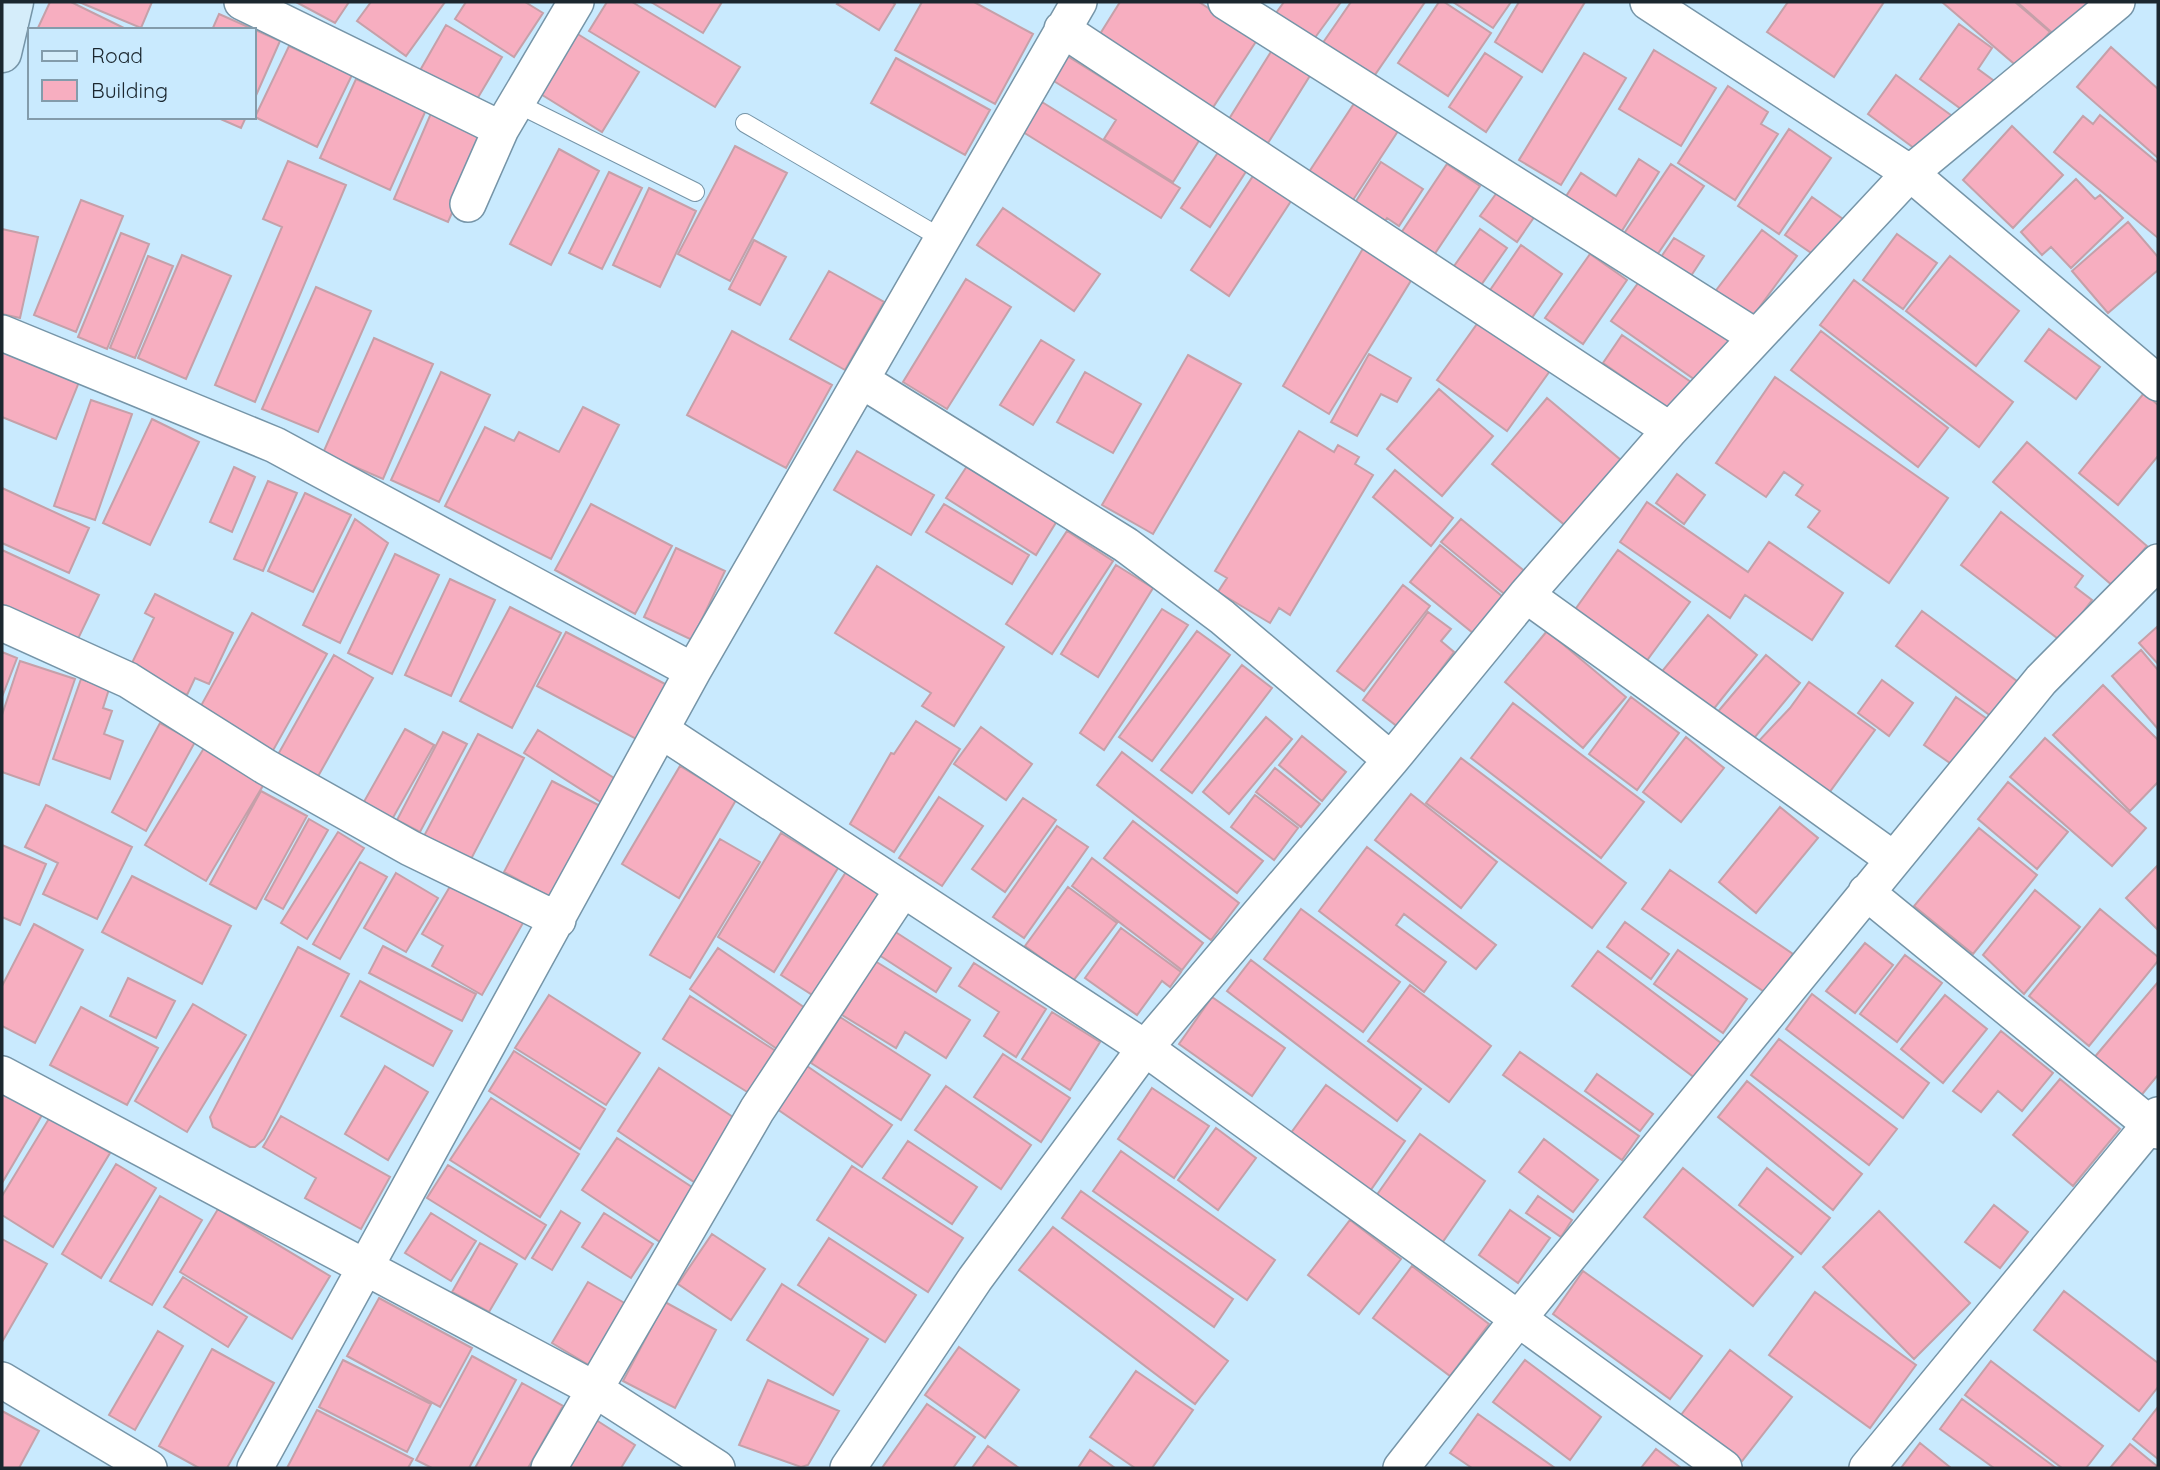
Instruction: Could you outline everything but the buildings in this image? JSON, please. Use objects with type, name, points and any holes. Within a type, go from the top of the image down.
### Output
[{"type":"street","points":[[2,53],[14,2]]},
{"type":"street","points":[[242,2],[508,116]]},
{"type":"street","points":[[468,204],[508,116],[576,2]]},
{"type":"street","points":[[1227,2],[1756,337]]},
{"type":"street","points":[[1648,2],[1910,173],[2158,383]]},
{"type":"street","points":[[848,1468],[975,1279],[1145,1048],[1391,760],[1527,595],[1670,430],[1910,173],[2117,2]]},
{"type":"street","points":[[255,1468],[693,671],[1070,15],[1670,430]]},
{"type":"street","points":[[2,333],[275,445],[693,671]]},
{"type":"street","points":[[861,380],[1126,545],[1222,617],[1391,760]]},
{"type":"street","points":[[1401,1468],[1518,1319],[2041,680],[2158,562]]},
{"type":"street","points":[[1527,595],[1893,859]]},
{"type":"street","points":[[2,623],[128,680],[266,767],[398,841],[558,920]]},
{"type":"street","points":[[662,731],[1145,1048],[1724,1468]]},
{"type":"street","points":[[550,1468],[757,1110],[903,889]]},
{"type":"street","points":[[1866,892],[2156,1124],[1867,1468]]},
{"type":"street","points":[[2,1074],[596,1390],[717,1468]]},
{"type":"street","points":[[2,1380],[149,1468]]},
{"type":"lane","points":[[508,116],[695,192]]},
{"type":"lane","points":[[744,123],[941,238]]}]
